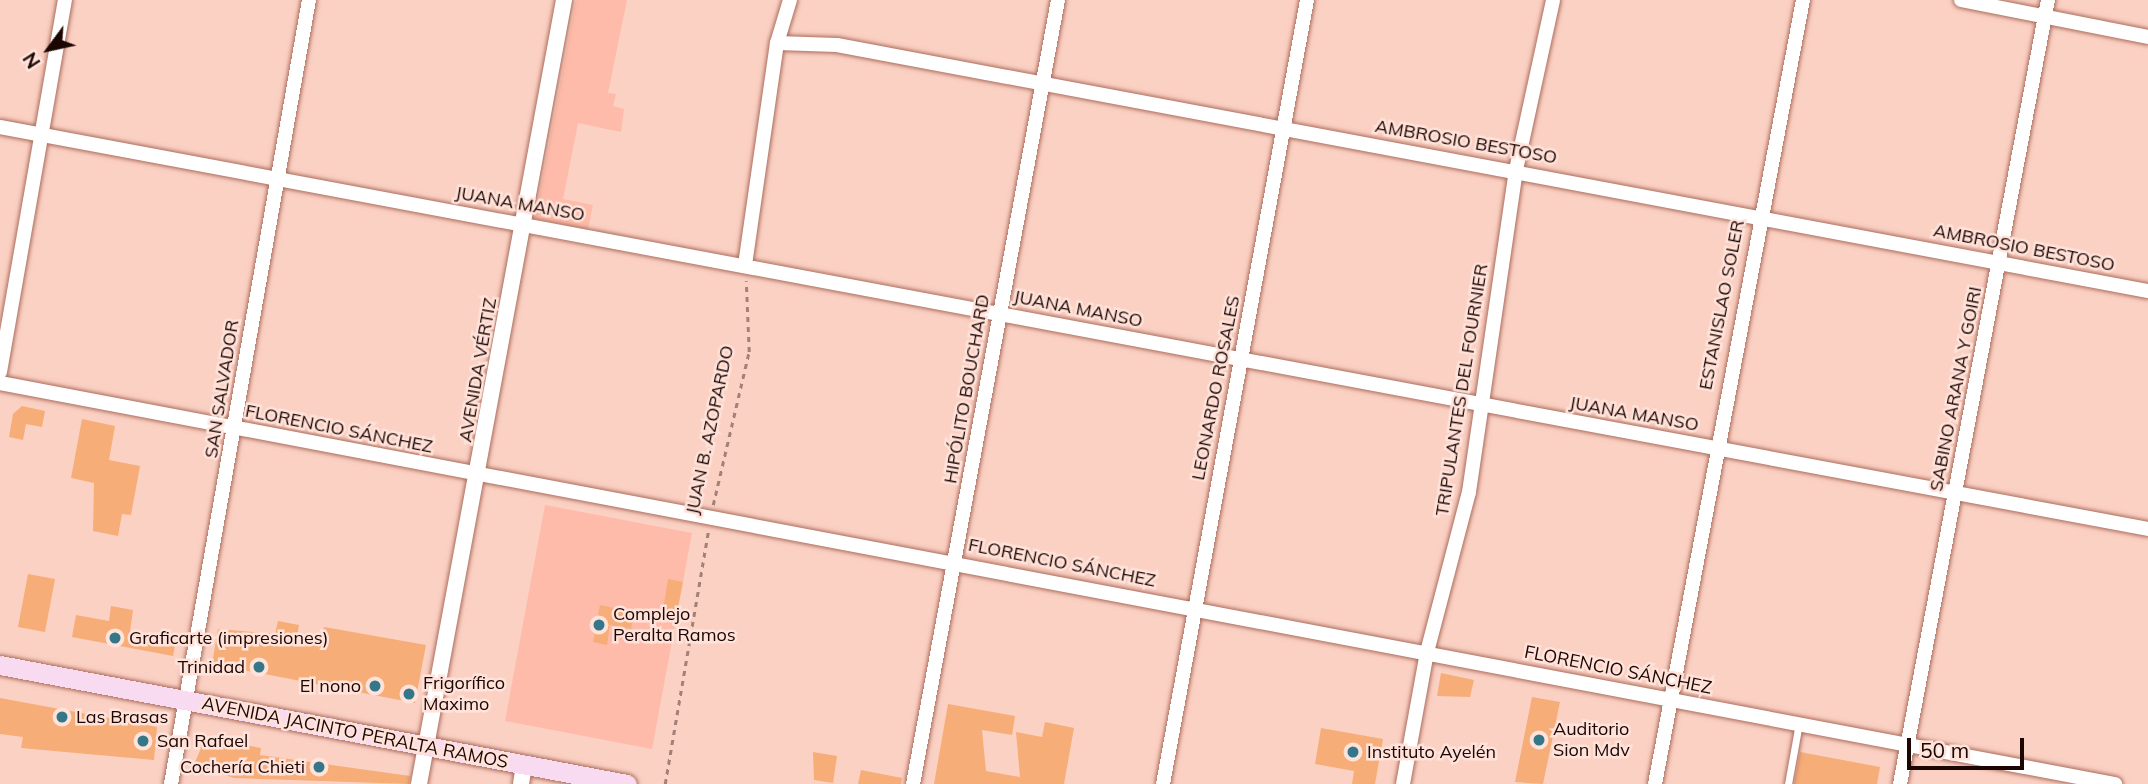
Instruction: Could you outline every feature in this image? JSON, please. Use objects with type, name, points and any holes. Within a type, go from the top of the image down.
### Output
[{"type":"main road","name":"AVENIDA JACINTO PERALTA RAMOS","points":[[0,665],[426,747],[523,774],[627,784]]},
{"type":"street","points":[[0,372],[65,0]]},
{"type":"street","name":"SAN SALVADOR","points":[[171,784],[237,430],[274,178],[309,0]]},
{"type":"street","name":"AVENIDA VÉRTIZ","points":[[419,784],[479,475],[564,0]]},
{"type":"street","points":[[745,265],[777,43],[790,0]]},
{"type":"street","name":"HIPÓLITO BOUCHARD","points":[[913,784],[1058,0]]},
{"type":"street","name":"LEONARDO ROSALES","points":[[1163,784],[1307,0]]},
{"type":"street","name":"TRIPULANTES DEL FOURNIER","points":[[1403,784],[1427,652],[1469,492],[1479,406],[1516,170],[1553,0]]},
{"type":"street","name":"ESTANISLAO SOLER","points":[[1655,784],[1673,701],[1714,447],[1803,0]]},
{"type":"street","points":[[1961,0],[2148,37]]},
{"type":"street","name":"SABINO ARANA Y GOIRI","points":[[1900,784],[2048,0]]},
{"type":"street","name":"AMBROSIO BESTOSO","points":[[777,43],[837,45],[1283,130],[1516,170],[2148,291]]},
{"type":"street","name":"JUANA MANSO","points":[[0,127],[745,265],[1479,406],[1714,447],[2148,529]]},
{"type":"street","name":"FLORENCIO SÁNCHEZ","points":[[0,383],[237,430],[956,562],[1673,701],[1908,742],[2115,784]]},
{"type":"lane","points":[[1788,784],[1799,722]]},
{"type":"path","name":"JUAN B. AZOPARDO","points":[[665,784],[710,518],[749,352],[745,265]]},
{"type":"shaded area","points":[[576,0],[627,0],[608,93],[616,94],[613,106],[624,109],[621,132],[578,123],[563,199],[593,205],[588,229],[535,219]]},
{"type":"shaded area","name":"Complejo Peralta Ramos","points":[[545,505],[692,533],[652,749],[505,721]]},
{"type":"building","points":[[22,406],[45,411],[42,427],[26,424],[23,440],[9,437],[13,414]]},
{"type":"building","points":[[82,419],[115,426],[109,460],[140,466],[131,515],[122,514],[118,536],[93,531],[94,483],[71,478]]},
{"type":"building","points":[[28,574],[55,579],[45,632],[18,627]]},
{"type":"building","points":[[668,579],[683,582],[677,612],[663,610]]},
{"type":"building","points":[[600,605],[634,612],[631,629],[610,625],[607,645],[593,642]]},
{"type":"building","points":[[111,606],[133,610],[130,631],[176,641],[173,656],[72,637],[76,615],[109,621]]},
{"type":"building","points":[[278,621],[299,625],[297,637],[321,642],[324,627],[426,645],[415,703],[212,664],[218,629],[275,634]]},
{"type":"building","points":[[1441,673],[1474,680],[1470,697],[1437,696]]},
{"type":"building","points":[[1532,697],[1560,702],[1543,784],[1515,782]]},
{"type":"building","points":[[0,698],[157,727],[154,760],[21,748],[23,737],[0,734]]},
{"type":"building","points":[[948,704],[1015,716],[1012,735],[982,730],[986,771],[1020,777],[1016,732],[1042,737],[1045,722],[1074,728],[1064,784],[934,784]]},
{"type":"building","name":"Instituto Ayelén","points":[[1321,728],[1383,739],[1375,784],[1352,784],[1354,771],[1315,764]]},
{"type":"building","points":[[205,738],[261,748],[260,755],[410,776],[409,784],[234,778],[194,765]]},
{"type":"building","points":[[813,752],[837,756],[833,783],[814,780]]},
{"type":"building","points":[[1800,752],[1880,767],[1877,784],[1794,784]]},
{"type":"building","points":[[861,770],[902,778],[901,784],[858,784]]},
{"type":"place","name":"Complejo Peralta Ramos","points":[[599,625]]},
{"type":"place","name":"Graficarte (impresiones)","points":[[115,638]]},
{"type":"place","name":"Trinidad","points":[[259,667]]},
{"type":"place","name":"El nono","points":[[375,686]]},
{"type":"place","name":"Frigorífico Maximo","points":[[409,694]]},
{"type":"place","name":"Las Brasas","points":[[62,717]]},
{"type":"place","name":"Auditorio Sion Mdv","points":[[1539,740]]},
{"type":"place","name":"San Rafael","points":[[143,741]]},
{"type":"place","name":"Instituto Ayelén","points":[[1353,752]]},
{"type":"place","name":"Cochería Chieti","points":[[319,767]]}]
